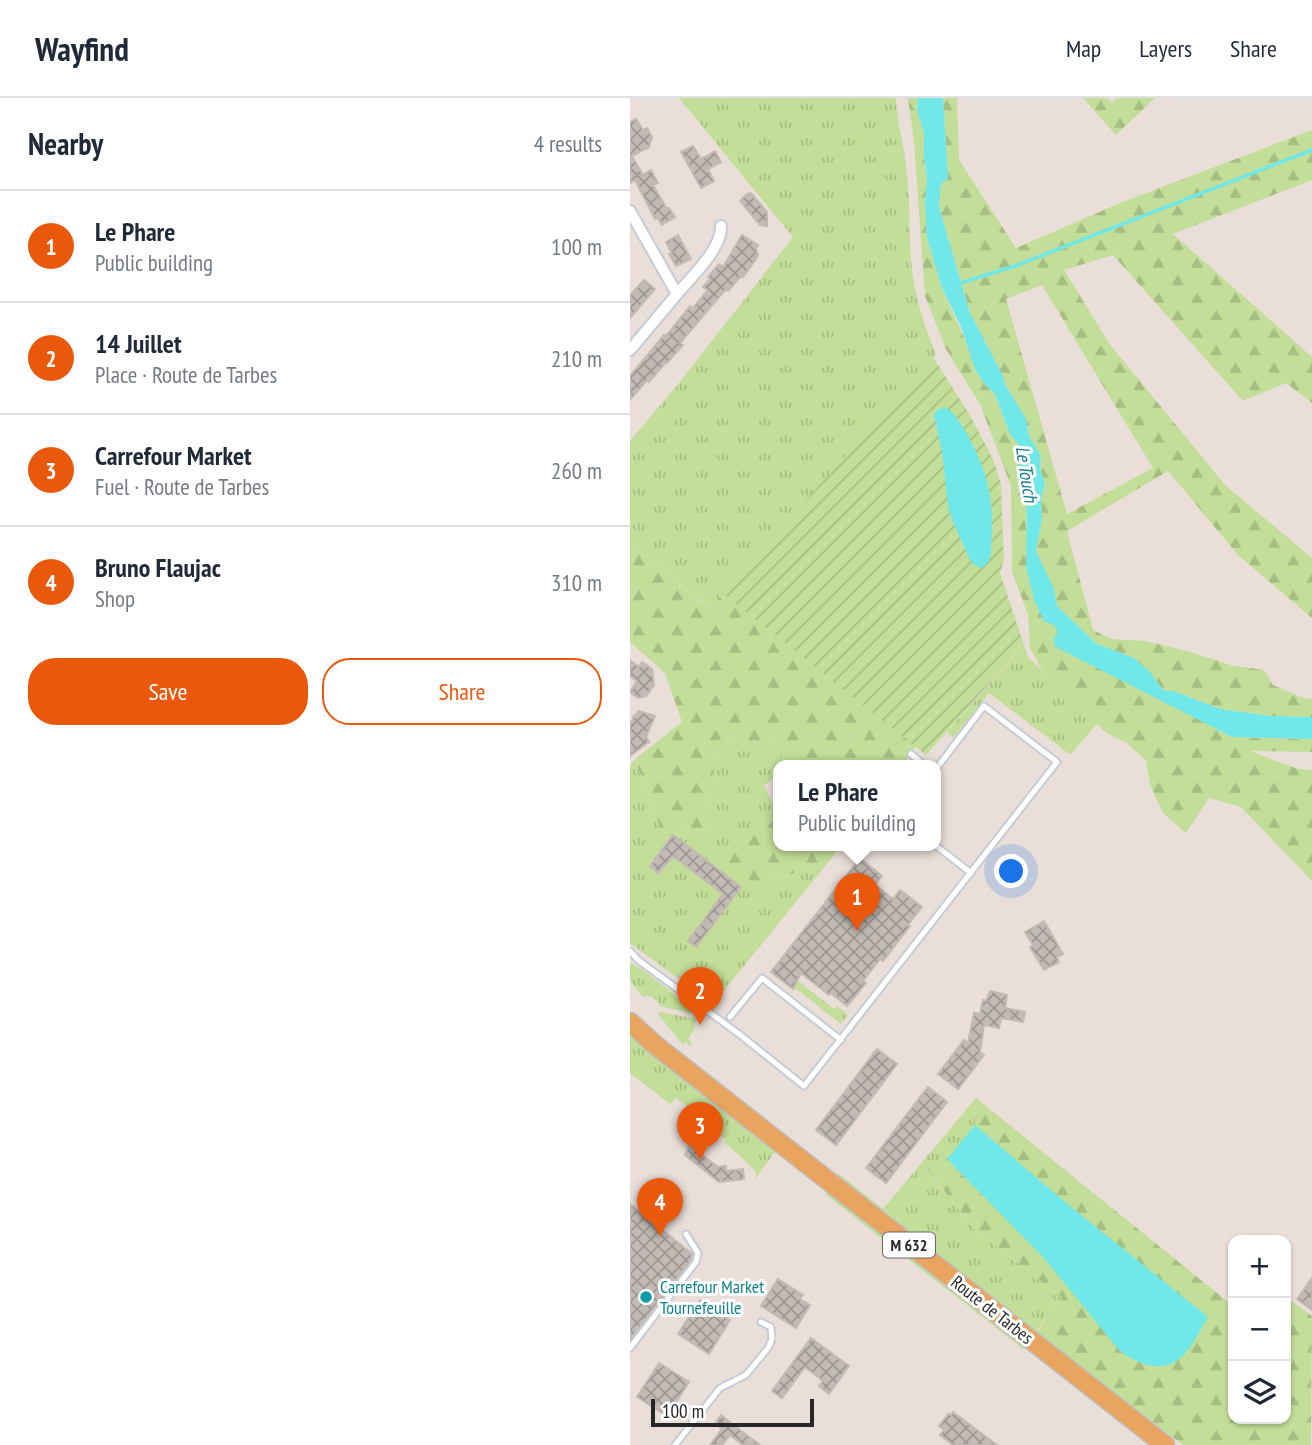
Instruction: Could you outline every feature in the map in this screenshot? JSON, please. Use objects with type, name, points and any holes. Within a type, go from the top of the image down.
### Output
[{"type":"main road","name":"Route de Tarbes","points":[[630,1022],[654,1044],[1165,1445]]},
{"type":"main road","name":"Route de Tarbes","points":[[630,1030],[654,1044]]},
{"type":"street","points":[[630,211],[677,294]]},
{"type":"street","points":[[630,350],[717,246],[722,232],[721,226]]},
{"type":"lane","points":[[630,951],[638,960],[739,1034],[804,1086],[1057,762],[984,706],[941,762]]},
{"type":"lane","points":[[918,760],[914,756],[922,751]]},
{"type":"lane","points":[[941,850],[971,873]]},
{"type":"lane","points":[[630,959],[638,960]]},
{"type":"lane","points":[[730,1017],[761,978],[841,1040]]},
{"type":"lane","points":[[630,1348],[696,1262],[698,1253],[686,1234]]},
{"type":"lane","points":[[675,1445],[712,1396],[720,1388],[746,1375],[768,1348],[772,1339],[771,1327],[761,1322]]},
{"type":"green space","points":[[679,98],[896,98],[907,173],[912,272],[920,308],[936,355],[710,609],[630,543],[630,441],[793,237]]},
{"type":"green space","points":[[908,98],[918,98],[917,111],[924,133],[927,238],[942,288],[985,385],[995,394],[1009,432],[1018,444],[1019,465],[1027,503],[1026,528],[1058,633],[1054,638],[1231,737],[1312,739],[1312,752],[1250,751],[1298,769],[1312,770],[1312,881],[1241,807],[1209,798],[1186,833],[1163,813],[1150,785],[1146,761],[1127,743],[1103,730],[1064,693],[1042,670],[1030,648],[1028,614],[1012,572],[1011,486],[980,404],[946,349],[925,296],[914,142]]},
{"type":"green space","points":[[943,98],[957,98],[959,160],[1016,248],[1120,203],[1312,130],[1312,180],[1173,234],[1312,357],[1312,403],[1286,383],[1243,401],[1113,255],[1064,270],[1111,346],[1226,486],[1312,558],[1312,618],[1238,555],[1168,471],[1067,531],[1093,630],[1111,639],[1145,641],[1234,666],[1264,670],[1273,685],[1312,699],[1312,717],[1271,716],[1221,709],[1173,691],[1165,691],[1151,673],[1134,658],[1097,644],[1057,606],[1053,589],[1036,551],[1045,483],[1040,470],[1041,456],[1029,436],[1026,419],[1005,384],[970,313],[939,207],[941,184],[948,178]],"holes":[[[1042,285],[1153,468],[1067,514],[1006,299]]]},
{"type":"green space","points":[[1083,98],[1107,98],[1112,103],[1117,98],[1155,98],[1116,135]]},
{"type":"green space","points":[[933,357],[971,417],[993,459],[1001,484],[1004,560],[1000,573],[1022,639],[1016,653],[926,755],[723,594]]},
{"type":"green space","points":[[630,543],[709,609],[723,594],[916,746],[906,760],[784,760],[775,744],[717,739],[708,830],[662,833],[635,759],[682,722],[665,673],[630,642]]},
{"type":"green space","points":[[1022,639],[1028,657],[1097,724],[1072,753],[1069,754],[989,693],[953,738],[947,732],[1016,654]]},
{"type":"green space","points":[[717,739],[775,744],[784,760],[773,760],[773,778],[764,786],[773,803],[773,822],[728,846],[741,887],[826,865],[713,1004],[630,943],[630,766],[635,759],[662,833],[708,830]]},
{"type":"green space","points":[[773,822],[773,851],[837,851],[826,865],[741,887],[713,866],[728,846]]},
{"type":"green space","points":[[630,963],[700,1014],[660,1006],[653,997],[643,997],[630,981]]},
{"type":"green space","points":[[797,980],[834,1009],[837,1006],[848,1015],[841,1024],[794,987]]},
{"type":"green space","points":[[659,1012],[698,1019],[688,1039],[692,1043],[690,1046],[686,1042],[683,1045]]},
{"type":"green space","points":[[630,1033],[778,1148],[755,1179],[753,1168],[713,1129],[695,1125],[691,1131],[684,1128],[691,1121],[683,1114],[688,1107],[676,1098],[670,1104],[630,1073]]},
{"type":"green space","points":[[976,1098],[975,1125],[947,1159],[926,1169],[978,1233],[1062,1297],[1023,1349],[825,1194],[839,1174],[883,1209]]},
{"type":"green space","points":[[976,1098],[1228,1302],[1228,1424],[1291,1424],[1291,1301],[1312,1316],[1311,1445],[1183,1445],[1036,1333],[1062,1297],[978,1233],[926,1168],[947,1159],[975,1125]]},
{"type":"water","name":"Le Touch","points":[[918,98],[943,98],[948,178],[941,184],[939,207],[970,313],[1005,384],[1026,419],[1029,436],[1041,456],[1040,470],[1045,483],[1036,551],[1054,589],[1057,606],[1097,644],[1134,658],[1151,673],[1165,691],[1173,691],[1221,709],[1271,716],[1312,717],[1312,739],[1232,737],[1054,646],[1054,638],[1058,633],[1055,626],[1044,621],[1034,600],[1026,567],[1027,503],[1019,465],[1018,444],[1009,432],[995,394],[985,385],[975,369],[961,327],[942,288],[927,238],[927,179],[924,133],[917,111]]},
{"type":"water","points":[[945,407],[966,432],[986,477],[992,519],[991,553],[988,562],[980,568],[973,564],[968,556],[948,506],[942,451],[934,416],[936,411]]},
{"type":"water","points":[[975,1125],[1066,1203],[1208,1317],[1178,1360],[1160,1366],[1148,1365],[1119,1350],[1043,1257],[947,1159]]},
{"type":"building","points":[[636,119],[643,130],[647,128],[652,137],[649,147],[632,156],[643,175],[651,170],[658,183],[653,185],[675,217],[662,225],[658,218],[655,219],[635,180],[630,183],[630,122]]},
{"type":"building","points":[[693,146],[701,159],[715,151],[721,162],[708,169],[714,181],[701,188],[681,152]]},
{"type":"building","points":[[751,193],[767,212],[767,226],[760,225],[740,201]]},
{"type":"building","points":[[678,235],[691,259],[676,266],[666,242]]},
{"type":"building","points":[[742,235],[758,245],[756,259],[743,277],[728,291],[726,289],[708,310],[667,363],[649,382],[647,380],[630,400],[630,376],[690,306],[693,308],[708,290],[703,287],[710,279],[708,277],[719,264],[723,267]]},
{"type":"building","points":[[644,280],[655,289],[630,318],[630,295]]},
{"type":"building","points":[[630,660],[639,667],[642,662],[652,669],[654,685],[646,696],[638,698],[630,692],[637,681],[630,676]]},
{"type":"building","points":[[638,711],[655,716],[646,737],[649,742],[630,756],[630,722]]},
{"type":"building","points":[[673,835],[741,887],[696,947],[688,941],[723,894],[673,856],[658,873],[650,866]]},
{"type":"building","points":[[860,858],[882,876],[875,885],[893,899],[900,890],[922,907],[883,961],[880,959],[863,981],[866,983],[847,1006],[801,973],[793,989],[771,972]]},
{"type":"building","points":[[1044,921],[1063,954],[1057,957],[1059,962],[1044,970],[1030,947],[1033,945],[1025,932]]},
{"type":"building","points":[[990,991],[1007,995],[1005,1008],[1025,1012],[1023,1022],[1001,1018],[999,1028],[984,1025],[980,1052],[984,1055],[958,1089],[938,1074],[964,1040],[968,1043],[974,1013],[980,1014],[983,1000],[986,1001]]},
{"type":"building","points":[[877,1049],[897,1064],[836,1145],[816,1130]]},
{"type":"building","points":[[928,1087],[947,1102],[886,1183],[866,1168]]},
{"type":"building","points":[[689,1145],[718,1167],[726,1166],[726,1171],[743,1169],[744,1179],[719,1182],[685,1155]]},
{"type":"building","name":"Carrefour Market Tournefeuille","points":[[630,1204],[692,1254],[691,1260],[630,1339]]},
{"type":"building","points":[[1312,1278],[1312,1310],[1297,1299]]},
{"type":"building","points":[[778,1279],[803,1295],[800,1299],[810,1305],[796,1328],[761,1306]]},
{"type":"building","points":[[700,1300],[730,1320],[709,1354],[678,1334]]},
{"type":"building","points":[[811,1338],[849,1366],[829,1394],[819,1386],[823,1381],[805,1367],[782,1398],[772,1391]]},
{"type":"building","points":[[659,1363],[689,1382],[667,1416],[637,1397]]},
{"type":"building","points":[[953,1412],[997,1445],[953,1445],[940,1435],[944,1430],[939,1426],[948,1414]]},
{"type":"building","points":[[721,1415],[760,1445],[743,1445],[730,1435],[722,1445],[710,1445],[722,1429],[715,1424]]},
{"type":"waterway","points":[[957,284],[1015,266],[1312,150]]},
{"type":"place","name":"Le Phare","points":[[857,931]]},
{"type":"place","name":"14 Juillet","points":[[700,1025]]},
{"type":"place","name":"Carrefour Market","points":[[700,1160]]},
{"type":"place","name":"Bruno Flaujac","points":[[660,1236]]},
{"type":"place","name":"Carrefour Market Tournefeuille","points":[[646,1297]]}]
